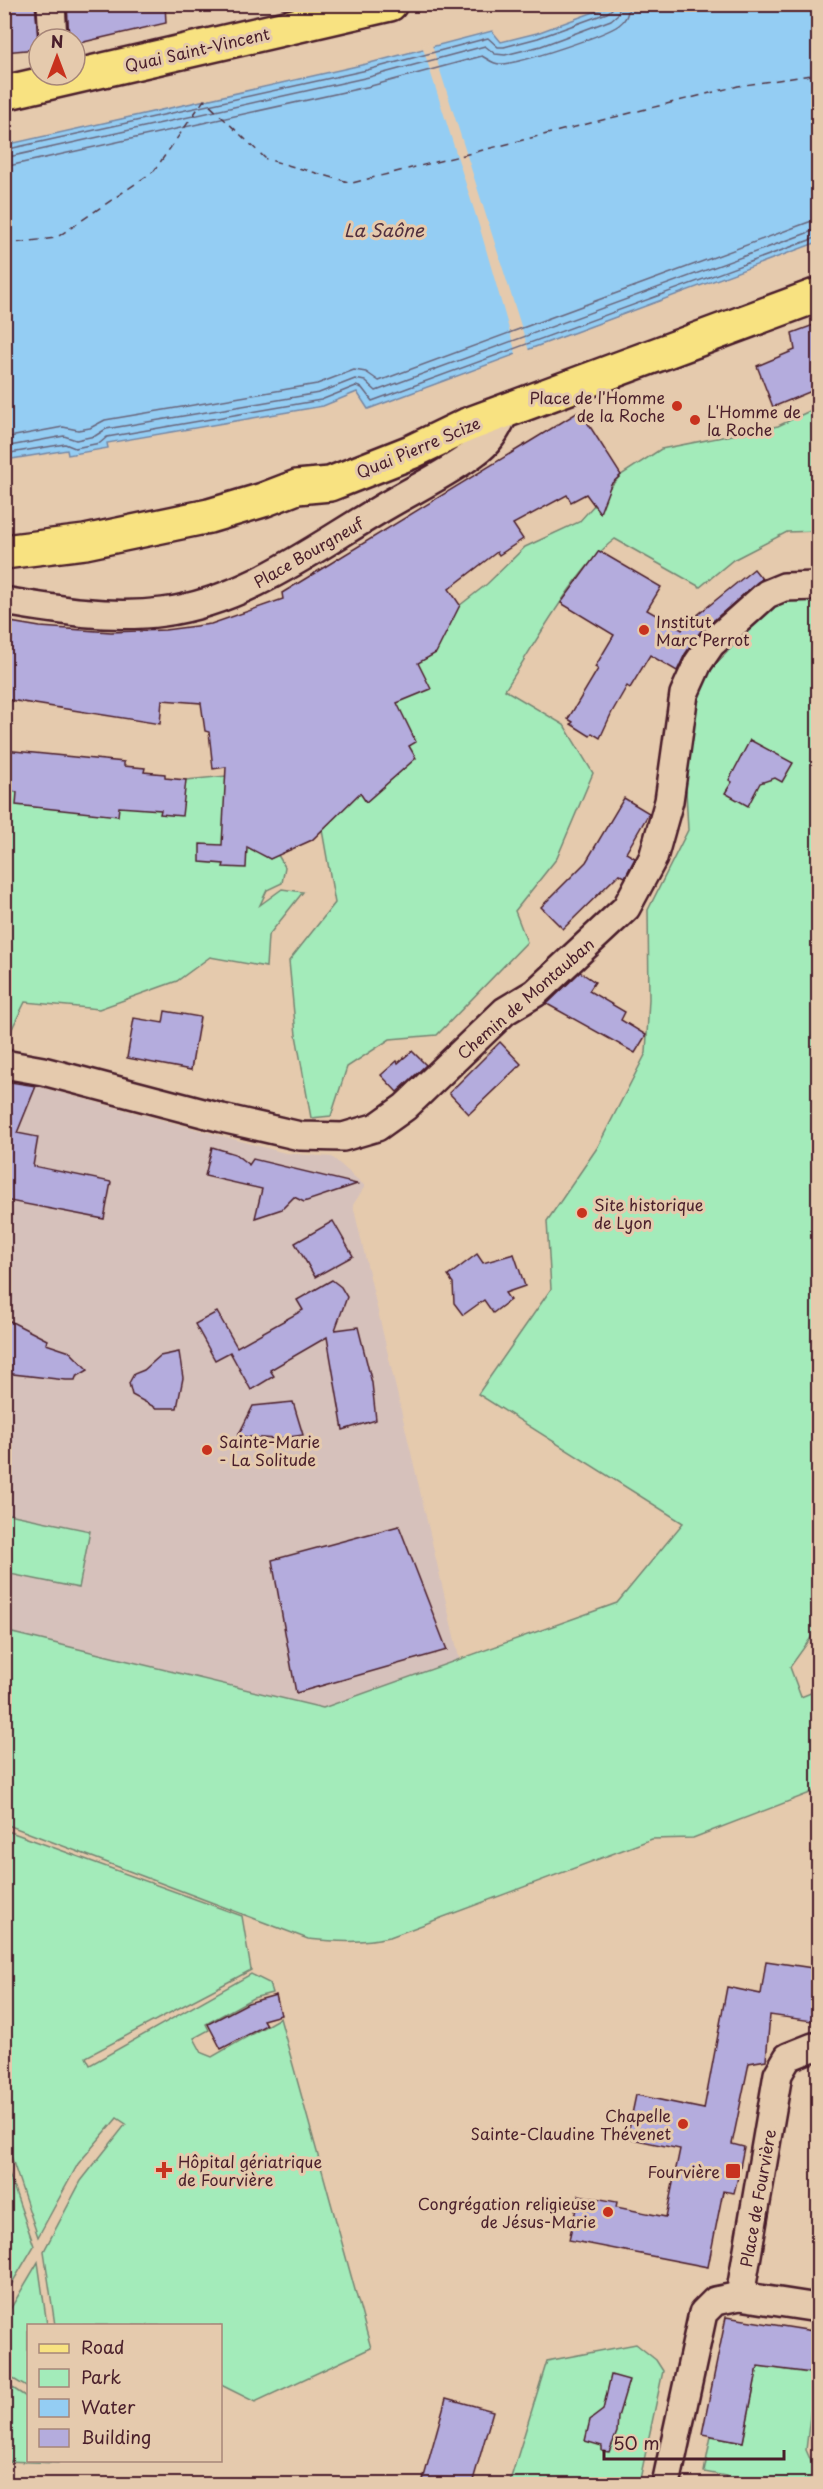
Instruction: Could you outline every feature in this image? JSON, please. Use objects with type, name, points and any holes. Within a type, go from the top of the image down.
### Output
[{"type":"main road","name":"Quai Saint-Vincent","points":[[87,71],[390,4]]},
{"type":"main road","name":"Quai Saint-Vincent","points":[[4,93],[27,86]]},
{"type":"main road","name":"Quai Pierre Scize","points":[[4,552],[97,540],[208,516],[297,487],[324,486],[411,452],[467,425],[819,295]]},
{"type":"street","points":[[51,4],[52,27]]},
{"type":"street","name":"Place Bourgneuf","points":[[4,601],[92,614],[115,614],[163,612],[213,601],[261,581],[310,554],[348,528],[478,451],[499,426],[505,411]]},
{"type":"street","name":"Chemin de Montauban","points":[[4,1064],[44,1071],[300,1136],[343,1137],[377,1127],[405,1107],[504,1011],[535,993],[626,908],[653,858],[669,801],[684,694],[698,663],[711,644],[767,594],[784,587],[819,586]]},
{"type":"street","name":"Place de Fourvière","points":[[740,2296],[778,2074],[788,2057],[819,2048]]},
{"type":"street","points":[[666,2484],[703,2313],[715,2301],[740,2296],[819,2308]]},
{"type":"shaded area","name":"Sainte-Marie - La Solitude","points":[[4,1081],[36,1086],[285,1153],[332,1157],[365,1186],[353,1205],[468,1696],[5,1765]]},
{"type":"green space","points":[[818,407],[818,531],[787,532],[733,560],[700,587],[615,539],[600,552],[570,588],[505,690],[564,725],[593,773],[557,858],[515,911],[527,942],[437,1035],[390,1039],[347,1067],[331,1116],[311,1118],[296,1035],[289,961],[335,903],[322,830],[418,663],[459,606],[487,584],[525,547],[579,522],[621,475],[661,449],[778,426]]},
{"type":"green space","points":[[818,593],[818,1628],[790,1667],[801,1697],[818,1690],[818,1790],[693,1838],[652,1839],[390,1937],[359,1941],[308,1939],[5,1824],[4,1631],[323,1708],[617,1603],[683,1523],[478,1394],[551,1289],[547,1221],[597,1148],[646,1053],[649,999],[648,910],[688,830],[685,770],[703,678],[759,618],[783,597]]},
{"type":"green space","points":[[226,776],[261,854],[270,859],[278,855],[285,867],[282,883],[267,890],[260,905],[282,889],[303,892],[268,936],[266,967],[210,957],[177,981],[99,1009],[25,1002],[5,1043],[5,790],[54,781],[87,784]]},
{"type":"green space","points":[[4,1513],[90,1531],[79,1588],[5,1573]]},
{"type":"green space","name":"Hôpital gériatrique de Fourvière","points":[[5,1830],[242,1916],[251,1970],[86,2057],[90,2065],[251,1974],[269,1983],[272,1993],[253,1998],[206,2024],[209,2030],[194,2038],[202,2053],[212,2057],[280,2018],[371,2348],[255,2402],[222,2386],[222,2324],[55,2324],[44,2251],[81,2181],[126,2124],[117,2118],[78,2164],[38,2237],[5,2138]]},
{"type":"green space","points":[[5,2162],[34,2246],[4,2295]]},
{"type":"green space","points":[[38,2262],[47,2324],[27,2324],[27,2387],[5,2374],[5,2318]]},
{"type":"green space","points":[[636,2344],[656,2360],[663,2371],[639,2484],[509,2484],[547,2361]]},
{"type":"green space","points":[[758,2366],[815,2374],[806,2450],[818,2477],[818,2484],[725,2484],[726,2476],[704,2472],[711,2436],[743,2442]]},
{"type":"green space","points":[[5,2383],[27,2397],[27,2462],[5,2461]]},
{"type":"water","name":"La Saône","points":[[613,5],[818,5],[818,242],[368,409],[357,392],[323,406],[107,443],[108,448],[68,455],[67,450],[5,460],[5,145],[366,64],[492,31],[501,42],[537,33]]},
{"type":"pier","points":[[431,42],[529,351],[517,357],[481,232],[422,45]]},
{"type":"building","points":[[4,4],[35,4],[37,27],[27,27],[27,50],[4,52]]},
{"type":"building","points":[[67,4],[165,4],[166,23],[87,41],[87,27],[68,27]]},
{"type":"building","points":[[819,323],[819,388],[773,407],[757,366],[795,350],[792,333]]},
{"type":"building","points":[[580,411],[621,475],[611,484],[600,513],[586,494],[571,502],[567,495],[513,524],[523,539],[499,555],[497,552],[449,589],[460,605],[436,653],[418,663],[431,689],[397,703],[416,742],[409,746],[416,758],[366,802],[360,793],[312,840],[270,859],[247,847],[246,868],[223,867],[224,864],[200,862],[200,844],[222,845],[226,767],[213,769],[209,732],[205,731],[201,703],[162,700],[160,724],[4,699],[4,621],[40,627],[111,632],[165,630],[211,624],[283,599],[282,593]]},
{"type":"building","points":[[599,551],[661,587],[647,610],[682,630],[754,569],[762,579],[700,632],[677,671],[650,655],[630,688],[627,686],[600,738],[592,733],[590,736],[571,724],[573,722],[568,719],[598,669],[595,667],[614,635],[561,603]]},
{"type":"building","points":[[750,740],[793,763],[782,782],[775,778],[760,783],[748,806],[725,793],[732,782],[729,780]]},
{"type":"building","points":[[4,750],[124,762],[124,766],[145,768],[144,772],[165,774],[165,778],[186,780],[182,816],[160,814],[161,810],[119,807],[118,816],[16,805],[17,792],[4,790]]},
{"type":"building","points":[[624,798],[649,813],[626,853],[635,858],[625,877],[619,874],[563,929],[541,907],[586,862]]},
{"type":"building","points":[[580,972],[595,982],[589,991],[625,1012],[621,1020],[646,1035],[635,1053],[547,1004]]},
{"type":"building","points":[[165,1011],[200,1017],[191,1070],[127,1058],[134,1018],[163,1023]]},
{"type":"building","points":[[500,1042],[521,1064],[469,1114],[449,1093]]},
{"type":"building","points":[[412,1051],[426,1065],[397,1092],[381,1075]]},
{"type":"building","points":[[4,1081],[36,1086],[17,1133],[38,1137],[33,1166],[111,1182],[104,1219],[4,1200]]},
{"type":"building","points":[[212,1147],[235,1154],[249,1165],[253,1159],[357,1184],[304,1202],[294,1197],[282,1209],[255,1218],[262,1189],[205,1176]]},
{"type":"building","points":[[333,1221],[353,1256],[315,1277],[295,1243]]},
{"type":"building","points":[[477,1254],[483,1263],[514,1254],[525,1286],[505,1293],[510,1300],[493,1313],[484,1300],[463,1315],[454,1303],[453,1283],[448,1276]]},
{"type":"building","points":[[332,1280],[341,1287],[347,1297],[335,1330],[358,1327],[372,1383],[376,1420],[343,1430],[327,1337],[270,1370],[274,1376],[251,1390],[230,1352],[215,1360],[195,1324],[217,1312],[237,1347],[303,1310],[297,1300]]},
{"type":"building","points":[[4,1318],[47,1340],[46,1344],[70,1352],[88,1370],[75,1380],[4,1373]]},
{"type":"building","points":[[179,1352],[183,1378],[177,1408],[156,1408],[132,1395],[129,1383],[134,1374],[144,1370],[160,1356]]},
{"type":"building","points":[[293,1402],[303,1435],[275,1439],[238,1436],[253,1406]]},
{"type":"building","points":[[399,1526],[447,1650],[296,1693],[272,1560]]},
{"type":"building","points":[[766,1961],[819,1969],[819,2022],[770,2015],[766,2060],[749,2063],[732,2144],[744,2147],[738,2177],[734,2193],[723,2191],[708,2267],[569,2240],[579,2195],[617,2202],[616,2207],[666,2217],[680,2149],[627,2138],[636,2095],[704,2109],[727,1987],[761,1994]]},
{"type":"building","points":[[276,1995],[281,2015],[263,2020],[266,2025],[221,2049],[208,2024],[248,2003]]},
{"type":"building","points":[[726,2317],[819,2332],[819,2374],[758,2366],[743,2442],[702,2434]]},
{"type":"building","points":[[611,2375],[629,2380],[618,2417],[617,2432],[609,2452],[602,2451],[602,2446],[585,2441],[590,2420],[603,2410]]},
{"type":"building","points":[[446,2398],[493,2411],[472,2484],[422,2484]]},
{"type":"ferry route","points":[[4,244],[56,238],[154,171],[204,100],[266,159],[352,183],[738,86],[818,74]]},
{"type":"place","name":"Place de l'Homme de la Roche","points":[[677,406]]},
{"type":"place","name":"L'Homme de la Roche","points":[[695,420]]},
{"type":"place","name":"Institut Marc Perrot","points":[[644,630]]},
{"type":"place","name":"Site historique de Lyon","points":[[582,1213]]},
{"type":"place","name":"Sainte-Marie - La Solitude","points":[[207,1450]]},
{"type":"place","name":"Chapelle Sainte-Claudine Thévenet","points":[[683,2124]]},
{"type":"place","name":"Hôpital gériatrique de Fourvière","points":[[164,2170]]},
{"type":"place","name":"Fourvière","points":[[733,2171]]},
{"type":"place","name":"Congrégation religieuse de Jésus-Marie","points":[[608,2212]]}]
